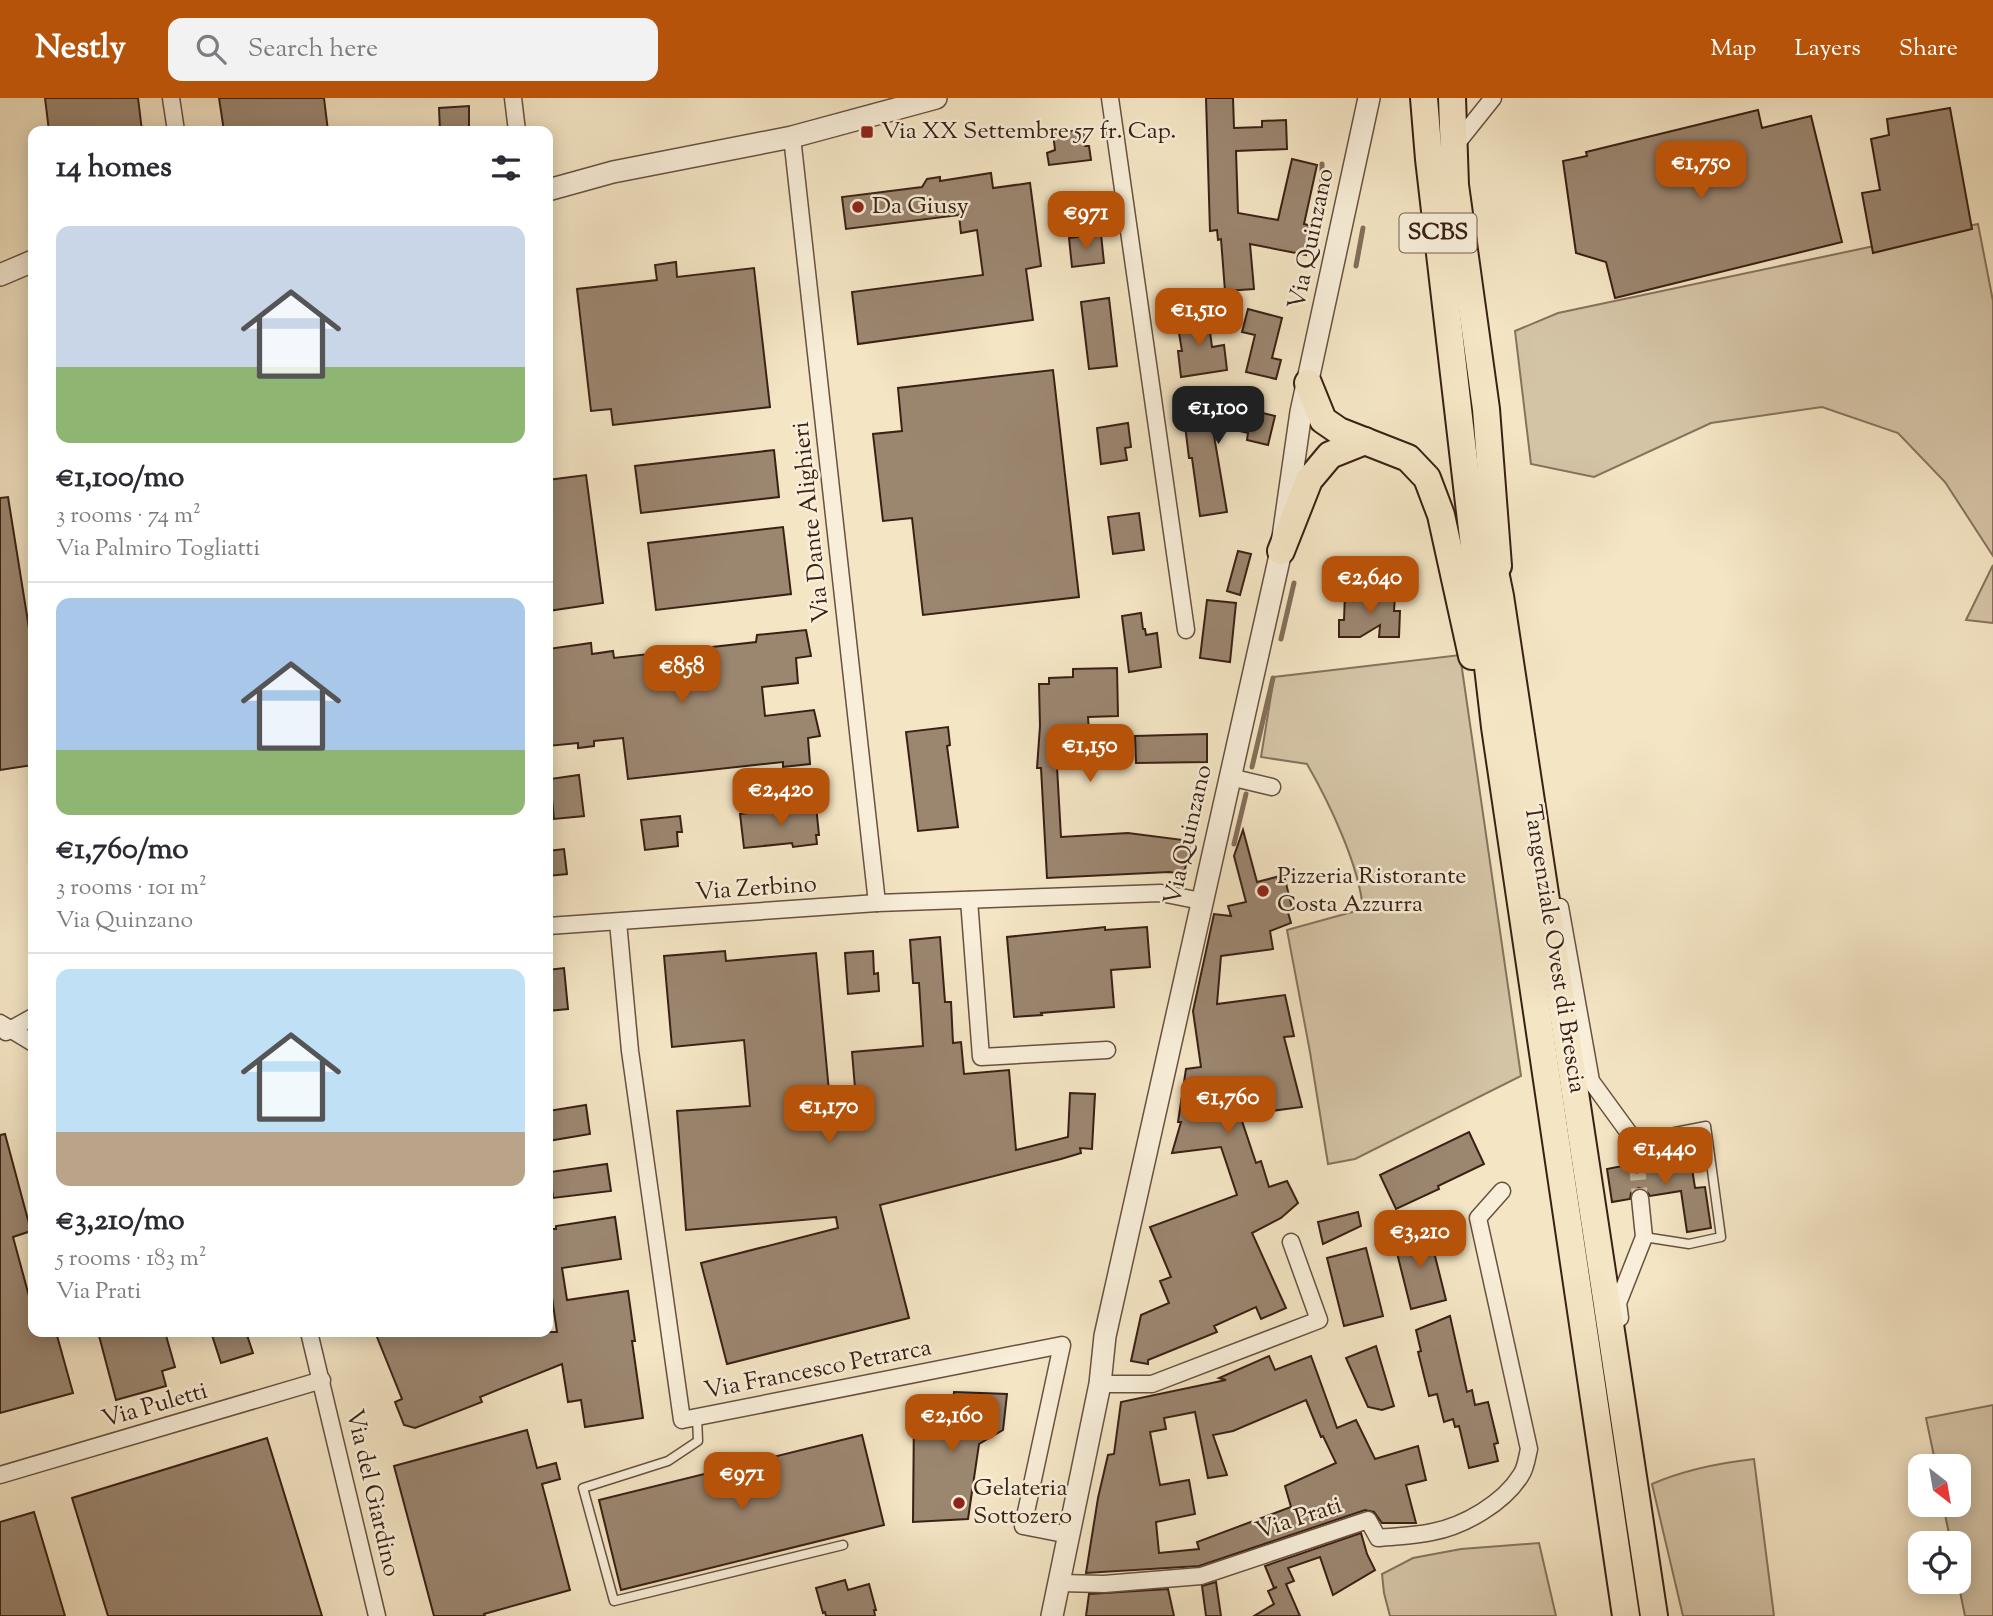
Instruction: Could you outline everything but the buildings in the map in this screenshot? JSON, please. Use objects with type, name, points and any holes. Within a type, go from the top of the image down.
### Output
[{"type":"main road","name":"Tangenziale Ovest di Brescia","points":[[1424,98],[1496,727],[1626,1616]]},
{"type":"main road","points":[[1452,98],[1455,185],[1486,410],[1500,596]]},
{"type":"main road","name":"Tangenziale Ovest di Brescia","points":[[1454,367],[1500,596],[1654,1616]]},
{"type":"main road","points":[[1308,383],[1323,420],[1339,431],[1408,458],[1427,478],[1441,515],[1477,678],[1496,727]]},
{"type":"main road","points":[[1281,551],[1309,480],[1330,455],[1365,441]]},
{"type":"street","points":[[172,98],[175,126]]},
{"type":"street","points":[[513,98],[516,126]]},
{"type":"street","points":[[553,189],[613,172],[792,136],[936,98]]},
{"type":"street","points":[[1110,98],[1186,630]]},
{"type":"street","name":"Via Quinzano","points":[[1052,1616],[1100,1384],[1105,1336],[1281,551],[1301,412],[1369,98]]},
{"type":"street","points":[[1453,149],[1493,98]]},
{"type":"street","name":"Via Dante Alighieri","points":[[792,136],[877,903]]},
{"type":"street","points":[[0,275],[28,263]]},
{"type":"street","points":[[1230,777],[1272,787]]},
{"type":"street","points":[[1534,814],[1552,864],[1591,1081],[1634,1140],[1637,1164]]},
{"type":"street","name":"Via Zerbino","points":[[553,926],[877,903],[1161,893],[1201,901]]},
{"type":"street","points":[[969,900],[981,1057],[1107,1051]]},
{"type":"street","name":"Via Francesco Petrarca","points":[[618,922],[630,1051],[682,1420],[1062,1345],[1023,1526],[1069,1535]]},
{"type":"street","points":[[4,1029],[28,1019]]},
{"type":"street","points":[[4,1029],[28,1041]]},
{"type":"street","name":"Via Prati","points":[[1059,1583],[1104,1584],[1201,1576],[1368,1521],[1378,1538],[1434,1532],[1492,1506],[1523,1473],[1529,1449],[1478,1218],[1502,1191]]},
{"type":"street","points":[[1634,1470],[1637,1421],[1618,1303],[1644,1237],[1640,1198]]},
{"type":"street","points":[[1100,1384],[1152,1384],[1319,1320],[1291,1241]]},
{"type":"street","name":"Via del Giardino","points":[[310,1337],[377,1616]]},
{"type":"street","name":"Via Puletti","points":[[0,1475],[322,1380]]},
{"type":"lane","points":[[1634,1140],[1706,1126],[1721,1237],[1689,1244],[1644,1237]]},
{"type":"lane","points":[[697,1417],[698,1441],[668,1461],[583,1488],[614,1601],[843,1545]]},
{"type":"shaded area","points":[[1978,224],[1993,301],[1993,556],[1945,482],[1898,433],[1822,407],[1711,423],[1594,477],[1531,464],[1515,331],[1558,313]]},
{"type":"shaded area","points":[[1993,565],[1993,623],[1966,620]]},
{"type":"shaded area","points":[[1460,655],[1521,1076],[1355,1159],[1328,1164],[1287,930],[1363,909],[1349,854],[1307,764],[1261,757],[1274,677]]},
{"type":"shaded area","points":[[1993,1405],[1993,1616],[1965,1616],[1960,1594],[1971,1594],[1971,1531],[1948,1531],[1946,1517],[1971,1517],[1971,1454],[1934,1454],[1926,1418]]},
{"type":"shaded area","points":[[1754,1459],[1774,1616],[1683,1616],[1652,1484],[1702,1468]]},
{"type":"shaded area","points":[[1539,1543],[1556,1616],[1390,1616],[1382,1574],[1413,1558],[1461,1549]]},
{"type":"waterway","points":[[1322,164],[1322,215]]},
{"type":"waterway","points":[[1356,266],[1363,228]]},
{"type":"waterway","points":[[1281,639],[1294,583]]},
{"type":"waterway","points":[[1252,767],[1273,678]]},
{"type":"waterway","points":[[1234,844],[1246,794]]},
{"type":"tunnel","points":[[1637,1164],[1640,1198]]},
{"type":"place","name":"Via XX Settembre 57 fr. Cap.","points":[[867,132]]},
{"type":"place","name":"Da Giusy","points":[[858,207]]},
{"type":"place","name":"Pizzeria Ristorante Costa Azzurra","points":[[1263,891]]},
{"type":"place","name":"Gelateria Sottozero","points":[[959,1503]]}]
